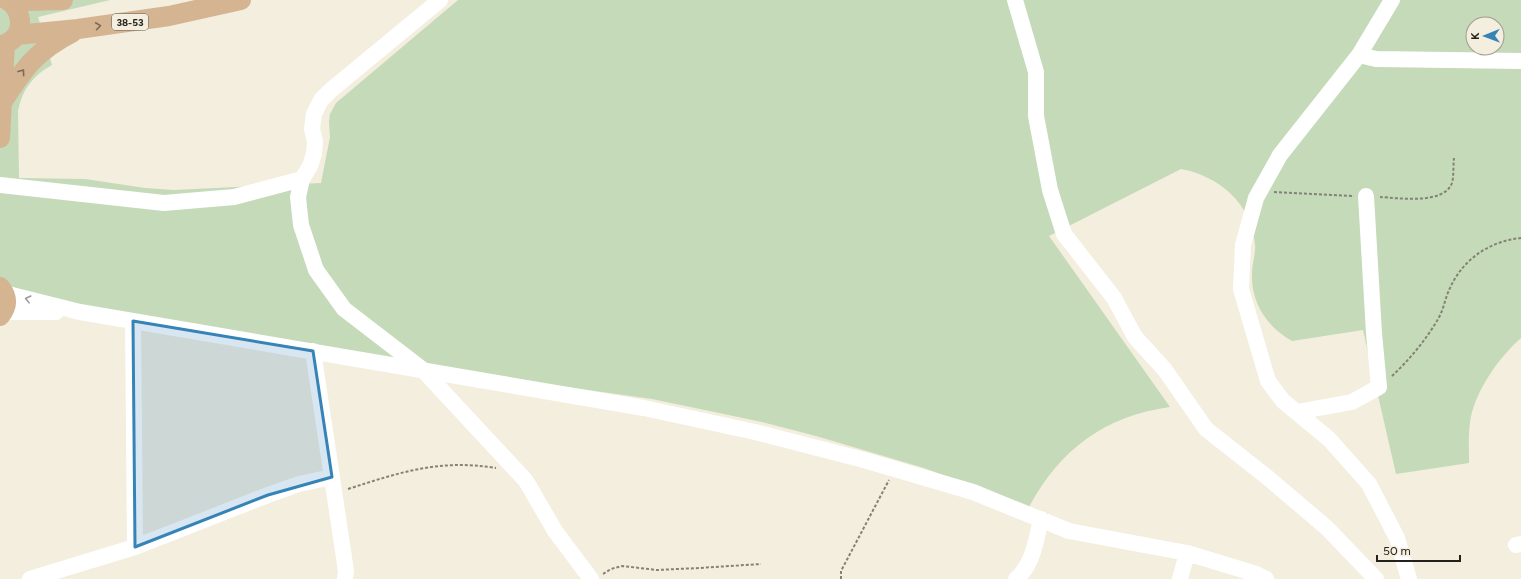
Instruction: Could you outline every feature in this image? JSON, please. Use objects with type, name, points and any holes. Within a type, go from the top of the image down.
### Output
[{"type":"main road","points":[[7,0],[63,0]]},
{"type":"main road","points":[[0,138],[1,104],[7,41],[20,27],[21,20],[19,12],[14,5],[7,0]]},
{"type":"main road","name":"38-53","points":[[7,41],[169,16],[241,0]]},
{"type":"main road","points":[[1,104],[20,75],[34,58],[58,40],[78,29]]},
{"type":"street","points":[[440,0],[331,90],[321,100],[314,114],[312,129],[315,141],[314,154],[310,166],[302,179],[298,197],[301,225],[316,270],[344,309],[422,369],[526,481],[554,531],[595,578]]},
{"type":"street","points":[[1015,0],[1036,72],[1036,116],[1050,190],[1064,234],[1114,298],[1135,337],[1165,370],[1206,429],[1268,477],[1327,528],[1376,579]]},
{"type":"street","points":[[1392,0],[1359,55],[1280,155],[1256,198],[1243,245],[1241,289],[1268,381],[1283,401],[1329,439],[1369,484],[1396,538],[1409,579]]},
{"type":"street","points":[[1359,55],[1376,59],[1521,61]]},
{"type":"street","points":[[0,185],[164,203],[234,197],[302,179]]},
{"type":"street","points":[[1297,412],[1352,402],[1379,387],[1374,333],[1366,196]]},
{"type":"street","points":[[2,302],[80,312],[314,350],[644,408],[755,432],[894,469],[973,492],[1069,531],[1187,553],[1256,574],[1266,579]]},
{"type":"street","points":[[133,321],[135,547]]},
{"type":"street","points":[[314,350],[346,571],[345,579]]},
{"type":"street","points":[[30,579],[135,547],[268,494],[299,484],[332,477]]},
{"type":"street","points":[[1016,579],[1024,571],[1030,560],[1041,520]]},
{"type":"street","points":[[1180,579],[1187,553]]},
{"type":"path","points":[[1379,387],[1401,368],[1430,332],[1443,310],[1449,288],[1467,263],[1492,245],[1506,240],[1521,238]]},
{"type":"path","points":[[334,493],[405,471],[439,466],[479,466],[518,473]]},
{"type":"path","points":[[840,579],[841,571],[894,469]]},
{"type":"path","points":[[595,578],[611,569],[622,566],[657,570],[761,564]]},
{"type":"highlighted area","points":[[133,321],[313,351],[332,477],[268,495],[135,547]]},
{"type":"green space","points":[[0,0],[110,0],[38,17],[52,65],[34,78],[22,96],[18,111],[19,178],[85,179],[145,188],[174,190],[321,183],[330,137],[330,114],[336,103],[458,0],[1521,0],[1521,338],[1504,355],[1488,377],[1476,400],[1469,428],[1469,463],[1396,474],[1363,330],[1292,341],[1275,329],[1262,313],[1254,295],[1252,274],[1255,244],[1252,229],[1240,204],[1220,185],[1208,178],[1181,169],[1049,236],[1170,407],[1125,418],[1105,427],[1087,439],[1070,452],[1055,468],[1041,486],[1029,507],[924,468],[816,436],[762,422],[652,399],[0,307]]}]
